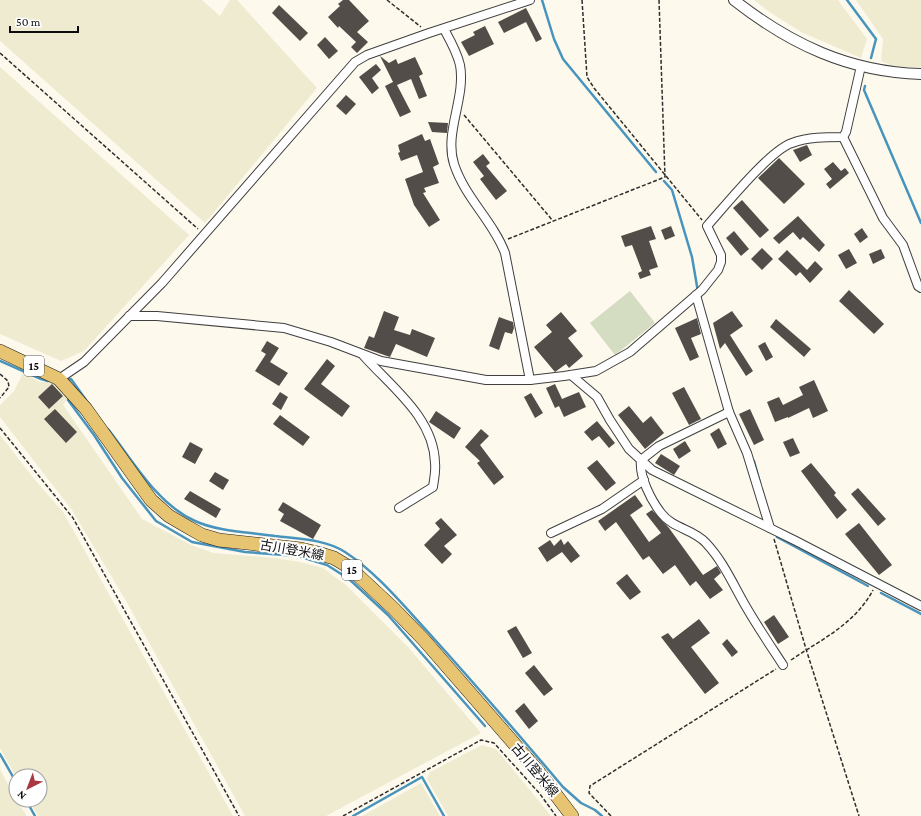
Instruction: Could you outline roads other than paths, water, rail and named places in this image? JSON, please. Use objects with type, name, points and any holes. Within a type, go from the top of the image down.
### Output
[{"type":"main road","name":"古川登米線","points":[[0,351],[59,378],[86,409],[152,500],[169,516],[202,535],[219,540],[301,549],[334,558],[362,578],[424,640],[537,770],[572,816]]},
{"type":"street","points":[[59,378],[84,362],[162,283],[355,62],[367,55],[429,33],[530,0]]},
{"type":"street","points":[[734,0],[757,18],[783,35],[838,60],[892,73],[921,74]]},
{"type":"street","points":[[444,28],[456,51],[460,65],[460,88],[452,141],[454,163],[462,185],[501,241],[505,253],[530,380]]},
{"type":"street","points":[[843,137],[846,132],[861,66]]},
{"type":"street","points":[[129,316],[156,316],[284,328],[331,342],[381,361],[486,380],[530,380],[596,371],[630,352],[699,293],[718,270],[721,262],[721,255],[707,226],[774,153],[790,143],[812,138],[843,137]]},
{"type":"street","points":[[843,137],[883,218],[903,245],[918,286],[921,288]]},
{"type":"street","points":[[699,293],[728,412],[747,453],[770,528]]},
{"type":"street","points":[[363,354],[415,410],[431,439],[435,462],[433,488],[399,508]]},
{"type":"street","points":[[571,375],[598,397],[610,420],[630,449],[652,470],[770,528],[921,606]]},
{"type":"street","points":[[728,412],[659,446],[641,460],[640,468],[650,494],[661,513],[671,524],[701,537],[707,544],[725,569],[783,665]]},
{"type":"street","points":[[551,534],[602,510],[644,480]]},
{"type":"waterway","points":[[542,0],[554,39],[563,59],[656,172]]},
{"type":"waterway","points":[[847,0],[876,39],[871,58]]},
{"type":"waterway","points":[[865,86],[864,90],[921,223]]},
{"type":"waterway","points":[[664,181],[672,190],[692,257],[698,292]]},
{"type":"waterway","points":[[0,361],[48,381]]},
{"type":"waterway","points":[[68,380],[71,379],[86,400]]},
{"type":"waterway","points":[[68,400],[94,435],[122,478],[156,521],[192,542],[245,552],[298,556],[327,565],[349,579],[388,615],[485,726]]},
{"type":"waterway","points":[[108,429],[136,468],[157,493],[181,513],[195,521],[224,530],[302,539],[329,544],[345,552],[368,569],[409,611],[563,787],[581,803],[595,810],[602,816]]},
{"type":"waterway","points":[[754,461],[760,483]]},
{"type":"waterway","points":[[777,537],[868,586]]},
{"type":"waterway","points":[[881,593],[921,614]]},
{"type":"waterway","points":[[0,754],[8,768]]},
{"type":"waterway","points":[[353,816],[422,777],[444,816]]},
{"type":"waterway","points":[[30,808],[35,816]]}]
